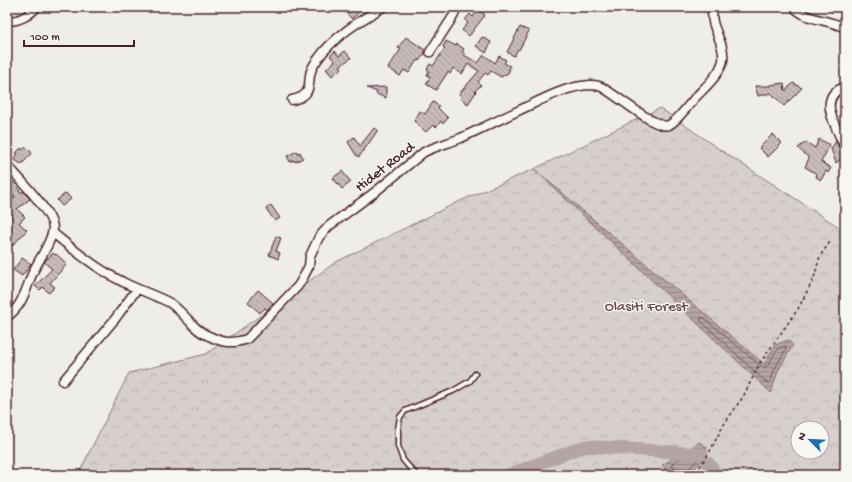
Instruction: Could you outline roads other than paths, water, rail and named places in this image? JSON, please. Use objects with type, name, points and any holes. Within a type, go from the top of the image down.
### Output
[{"type":"street","points":[[7,21],[14,21],[24,18],[36,7]]},
{"type":"street","points":[[292,100],[306,93],[311,70],[324,50],[352,27],[383,7]]},
{"type":"street","points":[[430,52],[454,15],[455,7]]},
{"type":"street","name":"Hidet Road","points":[[53,233],[75,252],[105,272],[124,283],[179,309],[195,328],[210,337],[227,343],[238,343],[247,339],[298,286],[309,266],[310,256],[319,237],[329,226],[375,192],[424,152],[433,147],[459,139],[558,92],[589,85],[598,85],[606,89],[634,109],[664,126],[671,123],[714,77],[721,65],[723,54],[714,23],[712,7]]},
{"type":"street","points":[[794,7],[799,13],[841,25],[845,28]]},
{"type":"street","points":[[845,87],[839,89],[831,96],[830,104],[835,128],[845,147]]},
{"type":"street","points":[[7,165],[35,197],[52,221],[53,227],[53,233],[34,270],[23,297],[18,306],[7,317]]},
{"type":"street","points":[[63,381],[115,319],[137,289]]},
{"type":"lane","points":[[416,475],[403,460],[398,446],[398,429],[400,418],[405,411],[453,391],[470,381],[476,374]]},
{"type":"water","points":[[534,169],[764,364],[775,345],[788,340],[793,345],[778,371],[771,393]]},
{"type":"water","points":[[699,442],[707,447],[705,455],[701,462],[689,474],[667,471],[662,465],[678,455],[684,454]]},
{"type":"waterway","points":[[508,475],[585,446],[702,454]]},
{"type":"waterway","points":[[708,463],[717,475]]},
{"type":"park label","name":"Olasiti Forest","points":[[646,305]]}]
